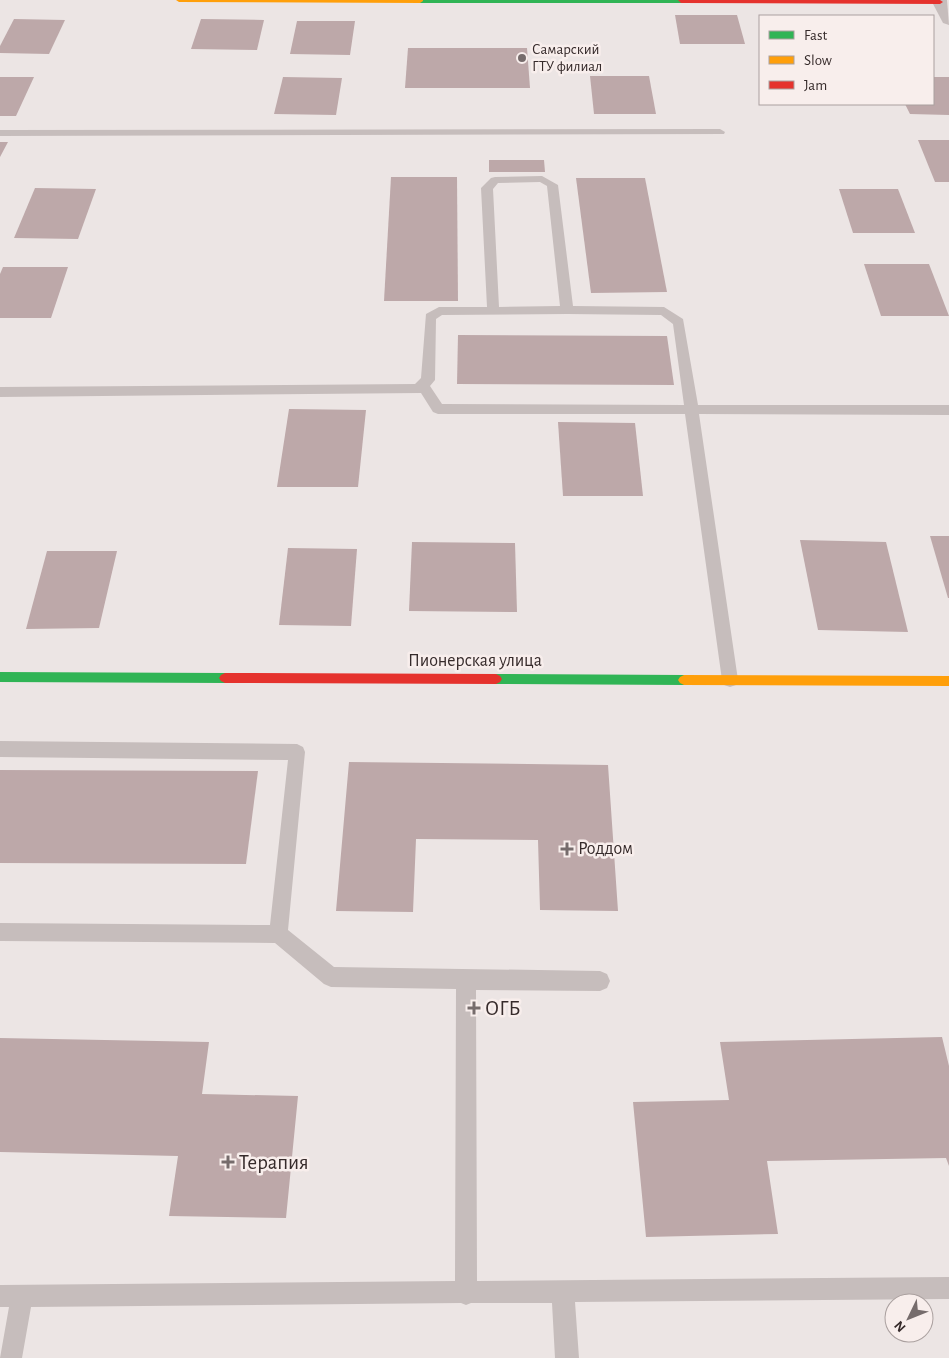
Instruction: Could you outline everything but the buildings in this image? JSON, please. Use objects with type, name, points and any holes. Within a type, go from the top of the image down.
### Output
[{"type":"street","points":[[179,0],[939,1],[949,20]]},
{"type":"street","name":"Пионерская улица","points":[[0,677],[949,681]]},
{"type":"lane","points":[[0,133],[720,132]]},
{"type":"lane","points":[[493,311],[487,188],[495,180],[542,179],[552,185],[567,310]]},
{"type":"lane","points":[[0,392],[418,389],[428,380],[430,317],[439,311],[664,311],[679,322],[730,680]]},
{"type":"lane","points":[[423,385],[438,408],[949,410]]},
{"type":"lane","points":[[0,749],[298,752],[278,934]]},
{"type":"lane","points":[[0,932],[278,934],[331,977],[600,981]]},
{"type":"lane","points":[[466,980],[466,1294]]},
{"type":"lane","points":[[10,1358],[11,1297],[949,1288]]},
{"type":"lane","points":[[563,1292],[567,1358]]},
{"type":"traffic: fast","points":[[420,1],[681,1]]},
{"type":"traffic: fast","points":[[0,677],[225,678]]},
{"type":"traffic: fast","points":[[496,679],[684,680]]},
{"type":"traffic: slow","points":[[179,0],[420,1]]},
{"type":"traffic: slow","points":[[684,680],[949,681]]},
{"type":"traffic: jam","points":[[681,1],[940,2]]},
{"type":"traffic: jam","points":[[225,678],[496,679]]},
{"type":"place","name":"Самарский ГТУ филиал","points":[[522,58]]},
{"type":"place","name":"Роддом","points":[[567,849]]},
{"type":"place","name":"ОГБ","points":[[474,1008]]},
{"type":"place","name":"Терапия","points":[[228,1162]]}]
